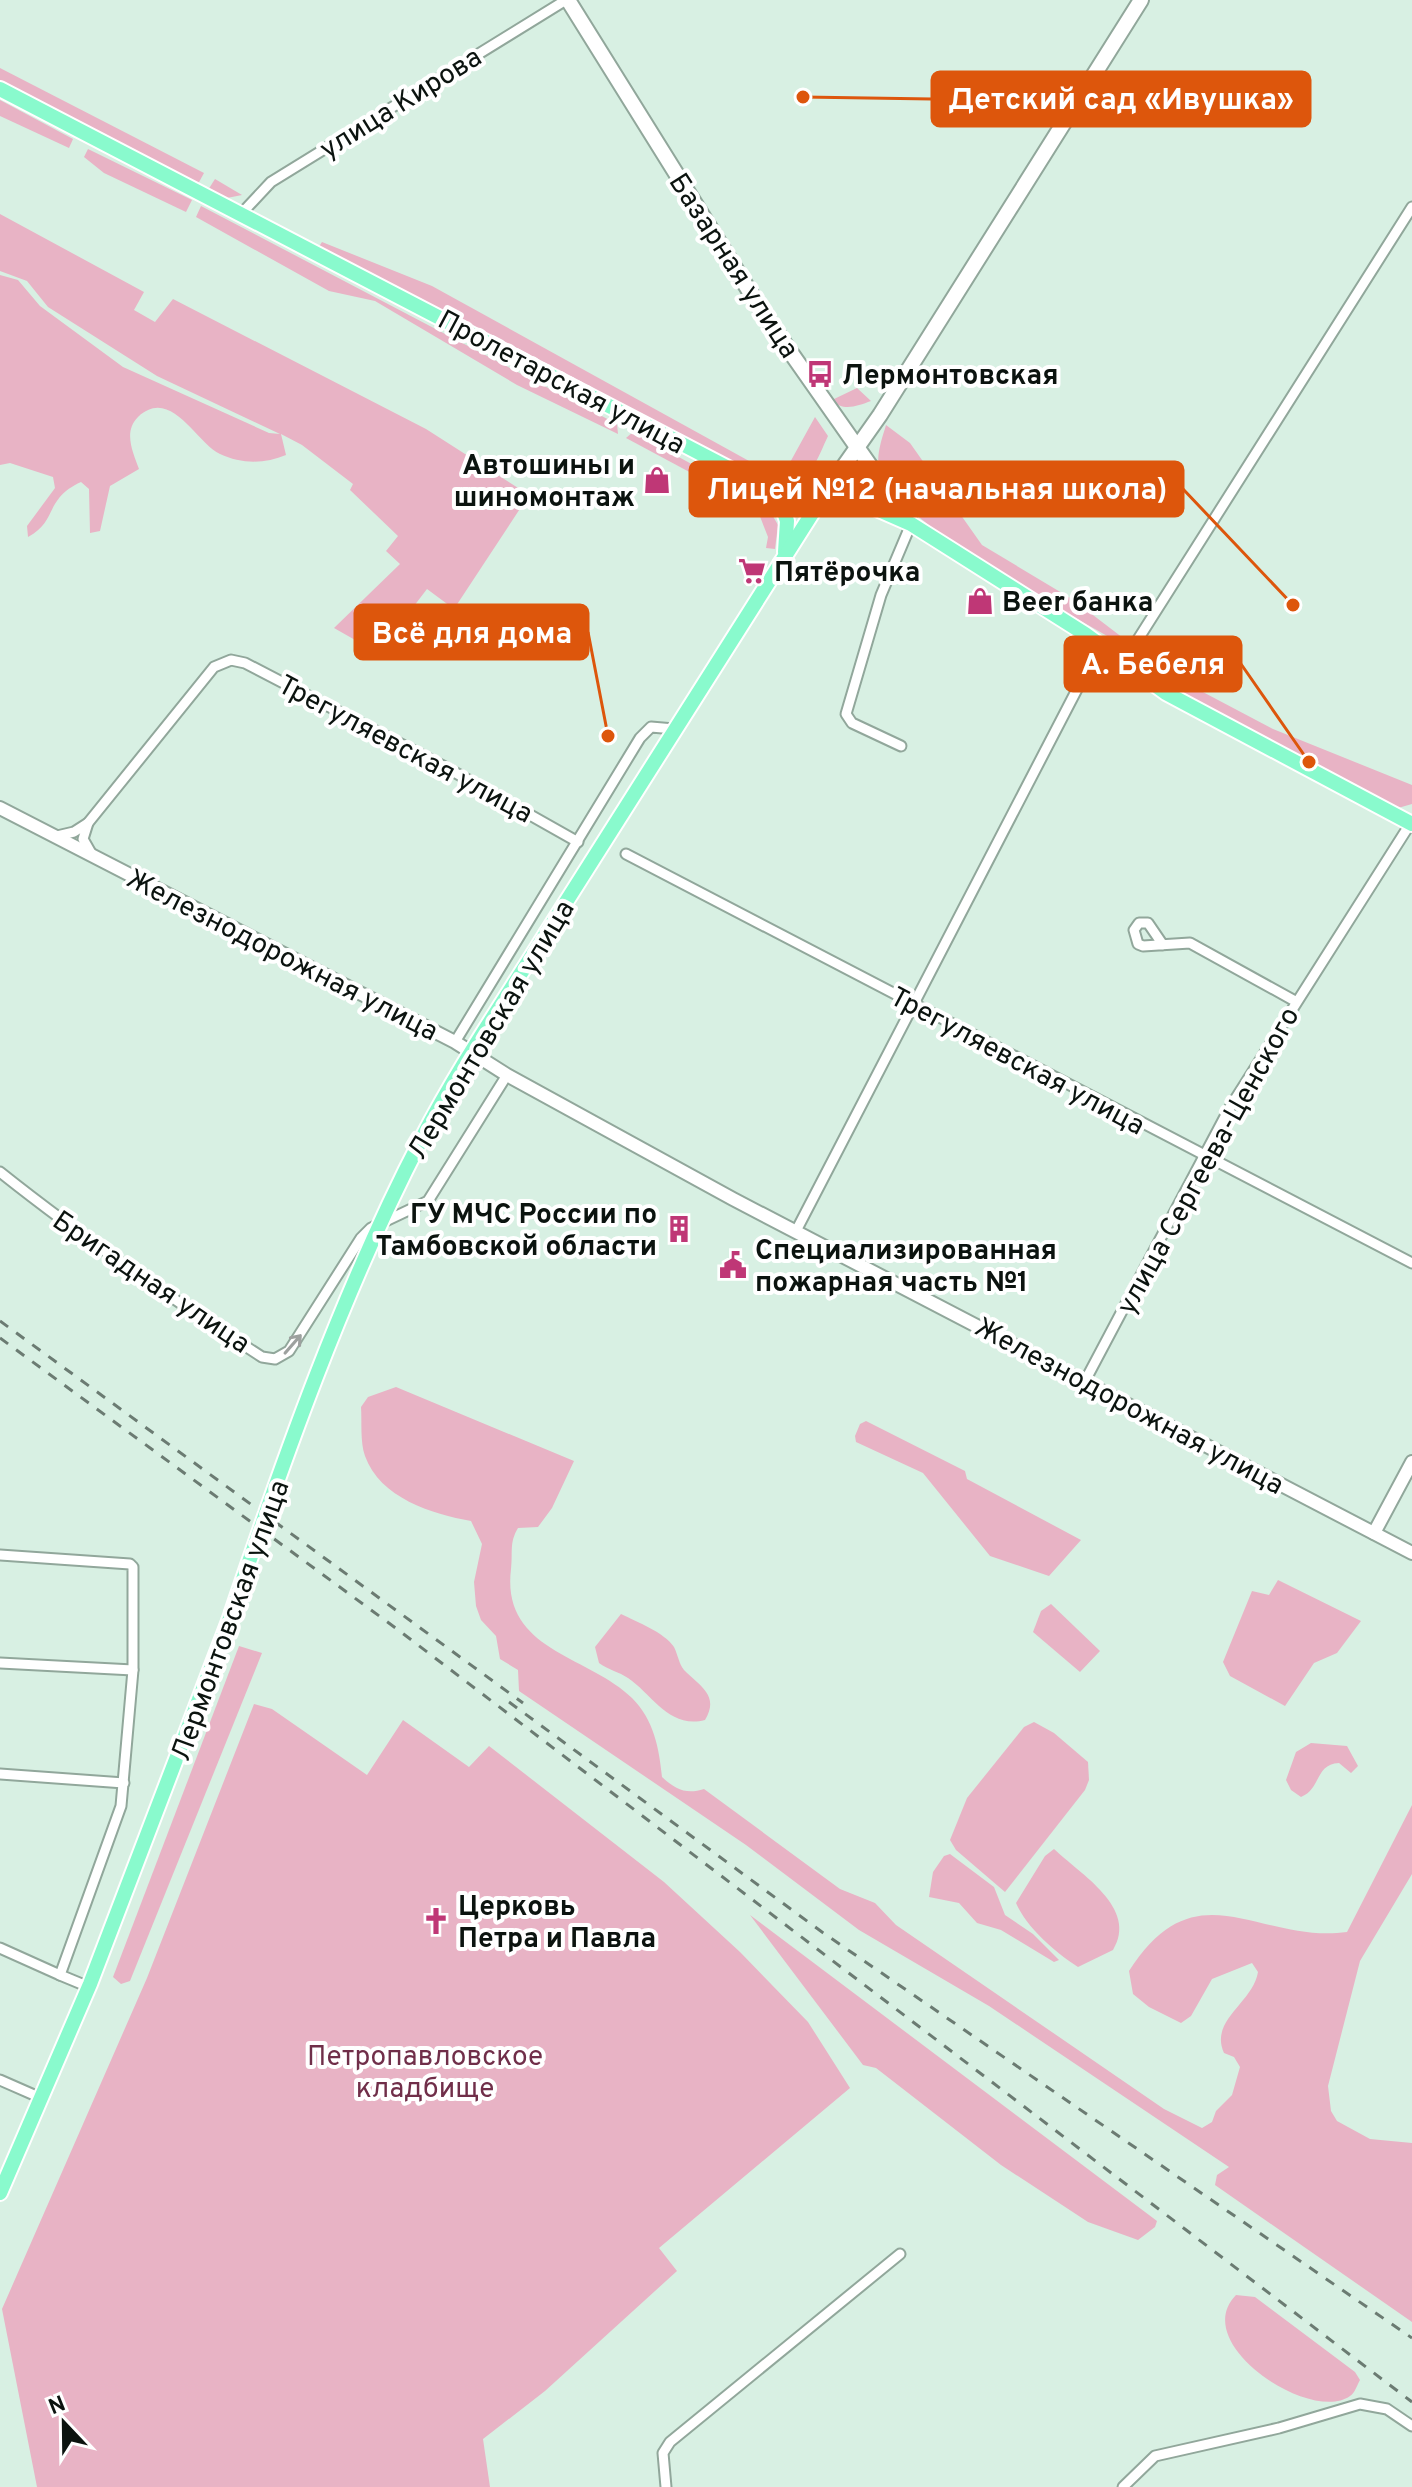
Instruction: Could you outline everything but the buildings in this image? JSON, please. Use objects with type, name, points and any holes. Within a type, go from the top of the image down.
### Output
[{"type":"main road","name":"Базарная улица","points":[[567,0],[763,313],[911,524]]},
{"type":"main road","name":"Лермонтовская улица","points":[[0,2193],[89,1987],[229,1621],[291,1447],[387,1212],[462,1066],[1141,0]]},
{"type":"main road","name":"Пролетарская улица","points":[[0,89],[778,494],[792,497],[825,493],[856,499],[911,524],[1100,645],[1166,693],[1412,823]]},
{"type":"main road","points":[[778,494],[788,529],[783,558]]},
{"type":"street","name":"улица Кирова","points":[[242,213],[271,182],[567,0]]},
{"type":"street","points":[[1123,663],[1412,207]]},
{"type":"street","points":[[901,746],[852,723],[846,714],[881,595],[911,524]]},
{"type":"street","points":[[796,1231],[911,1004],[1100,645]]},
{"type":"street","name":"Трегуляевская улица","points":[[88,823],[214,667],[231,660],[245,663],[447,768],[578,842]]},
{"type":"street","points":[[455,1042],[640,738],[651,727],[674,729]]},
{"type":"street","name":"Железнодорожная улица","points":[[0,808],[455,1042],[507,1075],[796,1231],[1412,1553]]},
{"type":"street","points":[[53,836],[74,832],[88,823]]},
{"type":"street","points":[[88,823],[83,839],[93,856]]},
{"type":"street","name":"улица Сергеева-Ценского","points":[[1085,1381],[1229,1109],[1295,1001],[1412,823]]},
{"type":"street","name":"Трегуляевская улица","points":[[626,854],[1204,1158],[1412,1263]]},
{"type":"street","points":[[1163,945],[1190,943],[1295,1001]]},
{"type":"street","name":"Бригадная улица","points":[[0,1172],[66,1225],[166,1295],[262,1357],[275,1359],[289,1351],[361,1238],[380,1223],[428,1201],[507,1075]]},
{"type":"street","points":[[1374,1533],[1412,1462]]},
{"type":"street","points":[[0,1555],[130,1564],[134,1573],[133,1670],[121,1806],[60,1975]]},
{"type":"street","points":[[0,1663],[133,1670]]},
{"type":"street","points":[[0,1774],[124,1783]]},
{"type":"street","points":[[0,1948],[89,1987]]},
{"type":"street","points":[[0,2080],[41,2098]]},
{"type":"street","points":[[666,2487],[663,2453],[670,2442],[900,2254]]},
{"type":"street","points":[[1123,2487],[1155,2456],[1279,2428],[1360,2404],[1387,2409],[1412,2426]]},
{"type":"green space","points":[[0,68],[204,173],[198,184],[0,80]]},
{"type":"green space","points":[[0,100],[73,139],[69,148],[0,116]]},
{"type":"green space","points":[[88,149],[192,200],[186,212],[104,173],[84,157]]},
{"type":"green space","points":[[215,179],[242,195],[227,198],[208,190]]},
{"type":"green space","points":[[201,206],[617,424],[618,434],[517,385],[375,301],[329,291],[196,217]]},
{"type":"green space","points":[[0,214],[144,292],[134,310],[155,322],[173,299],[426,429],[529,495],[454,609],[427,589],[378,653],[334,628],[400,564],[386,551],[398,536],[350,490],[353,484],[302,445],[281,434],[286,455],[261,461],[236,460],[211,448],[172,412],[161,408],[150,409],[133,423],[130,436],[139,469],[110,486],[100,531],[90,533],[89,489],[81,482],[61,496],[44,524],[28,537],[27,526],[55,488],[53,477],[10,463],[0,465],[0,275],[18,280],[40,306],[123,367],[269,433],[280,434],[157,376],[48,307],[27,281],[0,271]]},
{"type":"green space","points":[[322,242],[432,286],[778,477],[773,484],[318,248]]},
{"type":"green space","points":[[857,388],[871,401],[845,407],[832,400]]},
{"type":"green space","points":[[815,417],[828,436],[815,463],[796,485],[777,486]]},
{"type":"green space","points":[[886,425],[910,443],[982,545],[1072,599],[1127,641],[1111,638],[984,564],[919,517],[895,494],[881,474],[878,456]]},
{"type":"green space","points":[[633,432],[697,467],[695,475],[626,438]]},
{"type":"green space","points":[[766,504],[778,525],[775,549],[766,548],[768,537],[759,514]]},
{"type":"green space","points":[[1136,652],[1165,672],[1273,729],[1412,785],[1412,804],[1398,808],[1159,683],[1135,661]]},
{"type":"green space","points":[[396,1387],[574,1461],[552,1508],[538,1527],[518,1528],[515,1533],[512,1596],[520,1618],[533,1635],[614,1683],[632,1698],[646,1716],[654,1735],[662,1777],[681,1790],[704,1789],[840,1889],[875,1903],[896,1925],[1164,2109],[1202,2128],[1212,2122],[1216,2111],[1232,2095],[1240,2067],[1234,2057],[1224,2053],[1222,2031],[1248,1993],[1258,1972],[1252,1963],[1212,1979],[1191,2016],[1181,2023],[1149,2007],[1133,1994],[1129,1971],[1154,1939],[1179,1922],[1204,1915],[1230,1916],[1315,1933],[1347,1932],[1412,1805],[1412,1874],[1360,1961],[1328,2086],[1331,2111],[1337,2121],[1370,2139],[1412,2143],[1412,2322],[1215,2185],[1217,2175],[1229,2167],[989,2006],[859,1930],[746,1845],[519,1691],[518,1670],[500,1659],[496,1636],[481,1620],[476,1606],[474,1582],[482,1544],[471,1521],[409,1502],[382,1483],[365,1456],[361,1407],[368,1397]]},
{"type":"green space","points":[[866,1421],[965,1471],[967,1479],[1081,1540],[1049,1576],[990,1556],[923,1473],[856,1442],[860,1424]]},
{"type":"green space","points":[[1278,1580],[1361,1621],[1337,1653],[1314,1663],[1285,1706],[1230,1676],[1223,1662],[1252,1591],[1269,1595]]},
{"type":"green space","points":[[1051,1604],[1100,1651],[1080,1672],[1033,1632],[1041,1611]]},
{"type":"green space","points":[[621,1614],[657,1632],[674,1647],[682,1668],[709,1698],[709,1712],[705,1720],[681,1720],[671,1715],[628,1678],[599,1663],[595,1647]]},
{"type":"green space","points":[[239,1646],[262,1653],[130,1981],[121,1984],[113,1977]]},
{"type":"green space","name":"Петропавловское кладбище","points":[[254,1704],[272,1709],[367,1775],[403,1720],[469,1767],[489,1746],[664,1882],[740,1952],[808,2022],[850,2088],[659,2248],[677,2271],[545,2391],[483,2439],[490,2487],[37,2487],[2,2309],[147,1978]]},
{"type":"green space","points":[[1034,1722],[1054,1733],[1088,1762],[1089,1780],[1085,1790],[1005,1892],[956,1850],[950,1840],[967,1798],[1024,1727]]},
{"type":"green space","points":[[1311,1743],[1347,1746],[1358,1766],[1351,1773],[1339,1763],[1331,1764],[1301,1797],[1291,1790],[1286,1780],[1296,1752]]},
{"type":"green space","points":[[1054,1849],[1103,1893],[1113,1906],[1118,1920],[1119,1935],[1113,1950],[1078,1967],[1042,1939],[1016,1903],[1045,1856]]},
{"type":"green space","points":[[950,1854],[994,1887],[1005,1915],[1033,1934],[1059,1960],[1054,1962],[1001,1930],[977,1923],[959,1903],[929,1897],[933,1872],[944,1856]]},
{"type":"green space","points":[[750,1915],[1157,2221],[1155,2227],[1138,2240],[1088,2222],[1001,2165],[876,2068],[863,2065]]},
{"type":"green space","points":[[1236,2295],[1255,2297],[1355,2372],[1360,2380],[1353,2393],[1332,2402],[1309,2399],[1261,2374],[1241,2356],[1228,2335],[1226,2315]]},
{"type":"railway","points":[[0,1321],[523,1703]]},
{"type":"railway","points":[[0,1338],[397,1629],[1412,2402]]},
{"type":"railway","points":[[509,1702],[822,1932],[1412,2338]]},
{"type":"place","name":"Детский сад «Ивушка»","points":[[803,97]]},
{"type":"place","name":"Лермонтовская","points":[[820,374]]},
{"type":"place","name":"Автошины и шиномонтаж","points":[[657,480]]},
{"type":"place","name":"Пятёрочка","points":[[752,571]]},
{"type":"place","name":"Beer банка","points":[[980,601]]},
{"type":"place","name":"Лицей №12 (начальная школа)","points":[[1293,605]]},
{"type":"place","name":"Всё для дома","points":[[608,736]]},
{"type":"place","name":"А. Бебеля","points":[[1309,762]]},
{"type":"place","name":"ГУ МЧС России по Тамбовской области","points":[[679,1229]]},
{"type":"place","name":"Специализированная пожарная часть №1","points":[[733,1265]]},
{"type":"place","name":"Церковь Петра и Павла","points":[[436,1921]]}]
